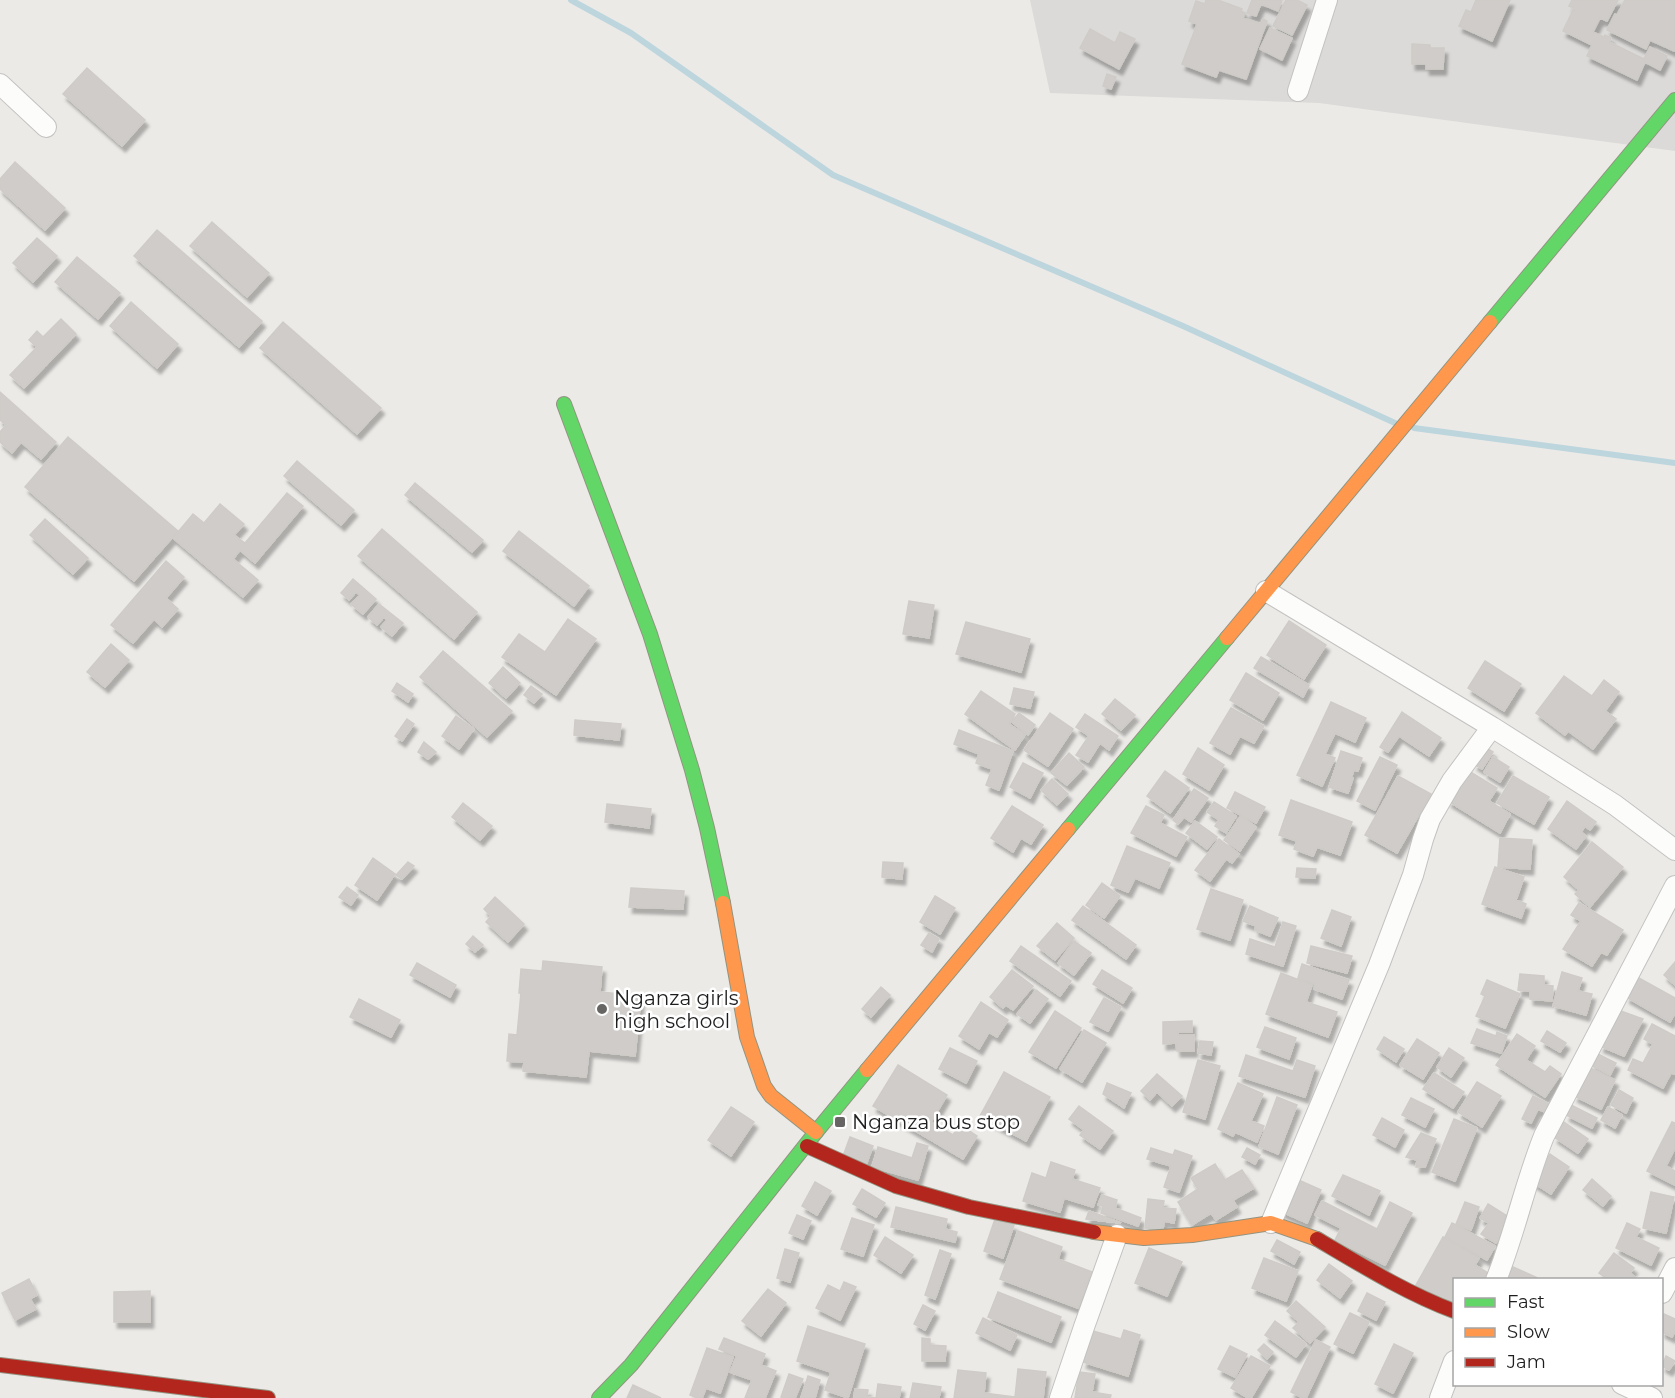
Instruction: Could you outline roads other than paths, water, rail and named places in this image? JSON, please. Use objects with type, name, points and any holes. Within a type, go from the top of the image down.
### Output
[{"type":"main road","points":[[599,1398],[631,1365],[816,1132],[1675,99]]},
{"type":"main road","points":[[564,404],[650,634],[692,770],[707,828],[731,944],[747,1037],[764,1086],[771,1096],[816,1132]]},
{"type":"main road","points":[[807,1146],[896,1186],[934,1197],[969,1207],[1117,1235],[1144,1238],[1192,1235],[1271,1223],[1316,1238],[1432,1303],[1453,1310]]},
{"type":"main road","points":[[0,1365],[268,1398]]},
{"type":"street","points":[[1298,91],[1327,0]]},
{"type":"street","points":[[0,84],[46,127]]},
{"type":"street","points":[[1266,591],[1492,727],[1615,805],[1675,850]]},
{"type":"street","points":[[1271,1223],[1379,965],[1413,875],[1430,819],[1452,781],[1492,727]]},
{"type":"street","points":[[1497,1278],[1521,1207],[1533,1162],[1544,1136],[1675,886]]},
{"type":"street","points":[[1060,1398],[1117,1235]]},
{"type":"street","points":[[1663,1291],[1675,1268]]},
{"type":"street","points":[[1440,1398],[1453,1366]]},
{"type":"street","points":[[1626,1386],[1652,1398]]},
{"type":"waterway","points":[[571,0],[631,33],[833,175],[1183,326],[1395,423]]},
{"type":"waterway","points":[[1414,428],[1675,463]]},
{"type":"place","name":"Nganza girls high school","points":[[602,1009]]},
{"type":"place","name":"Nganza bus stop","points":[[840,1122]]}]
